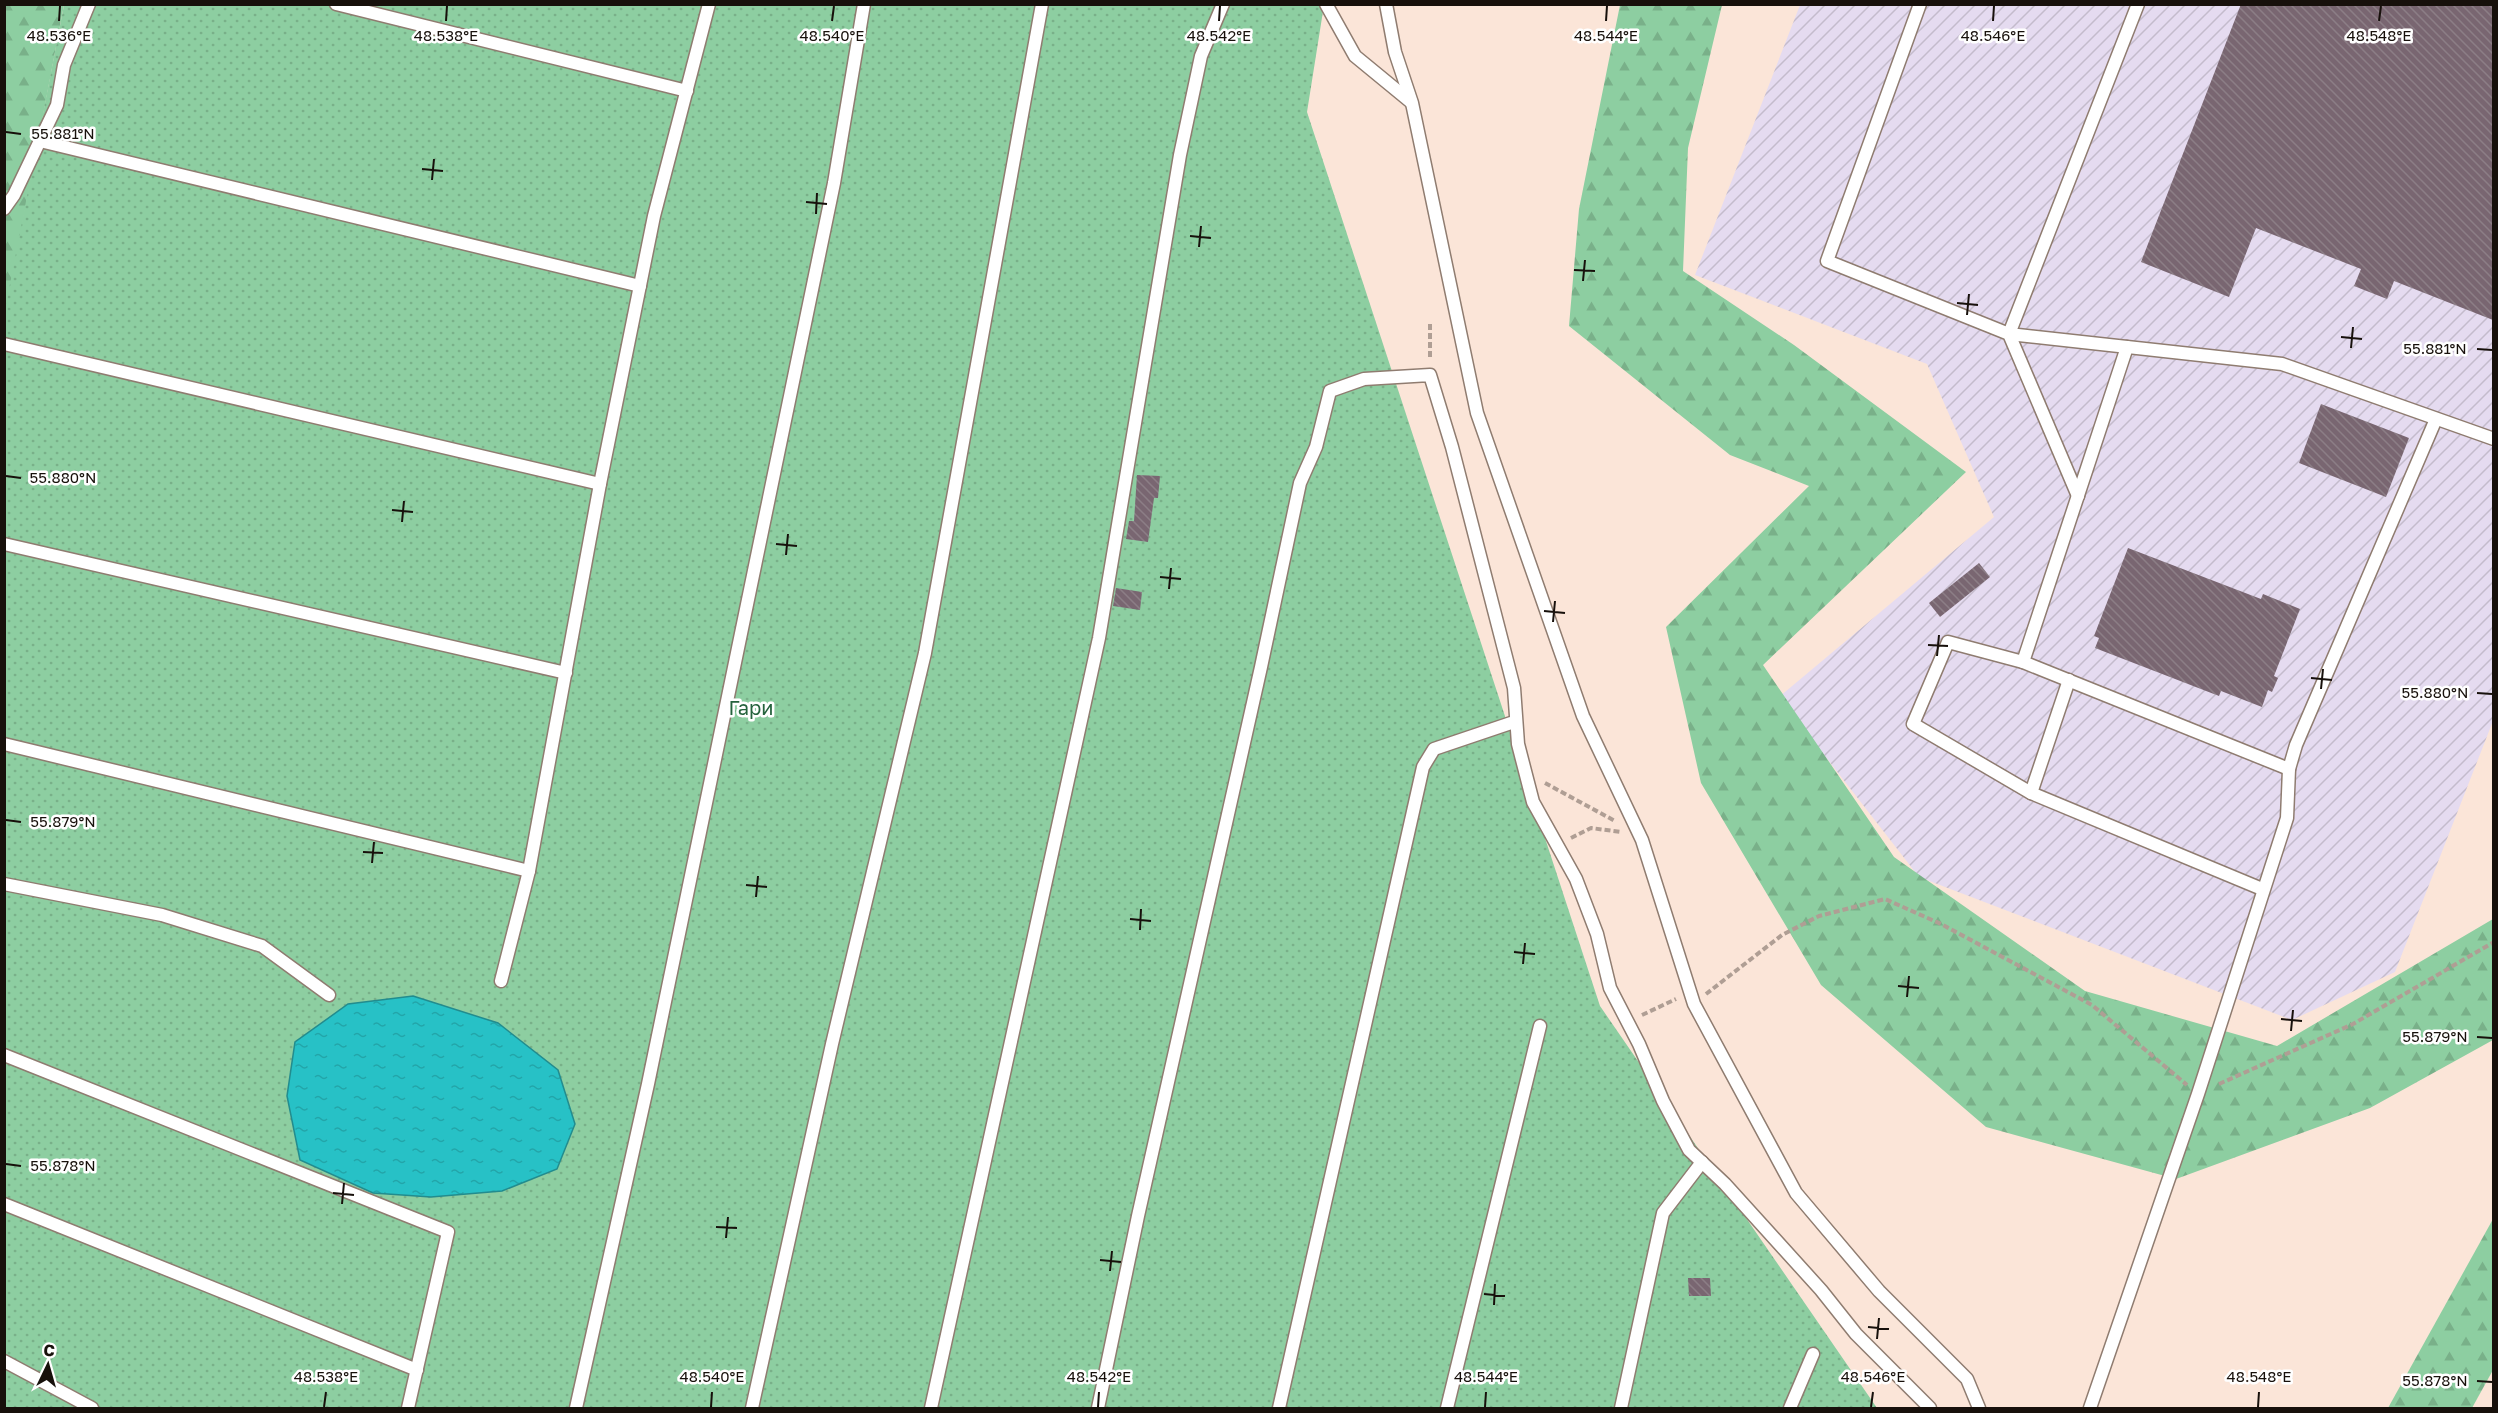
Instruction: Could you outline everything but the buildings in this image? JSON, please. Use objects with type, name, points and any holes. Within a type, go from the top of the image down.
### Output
[{"type":"lane","points":[[4,209],[14,195],[57,105],[64,64],[88,4]]},
{"type":"lane","points":[[336,4],[687,91]]},
{"type":"lane","points":[[501,981],[529,871],[600,484],[654,216],[709,4]]},
{"type":"lane","points":[[576,1408],[648,1084],[834,183],[864,4]]},
{"type":"lane","points":[[752,1408],[832,1044],[925,653],[1042,4]]},
{"type":"lane","points":[[931,1408],[1099,638],[1180,155],[1201,56],[1223,4]]},
{"type":"lane","points":[[1326,4],[1355,56],[1412,103]]},
{"type":"lane","points":[[1386,4],[1395,52],[1412,103],[1477,413],[1583,716],[1639,834],[1694,1004],[1796,1193],[1879,1291],[1967,1379],[1979,1408]]},
{"type":"lane","points":[[1920,4],[1827,261],[2010,334],[2282,364],[2493,439]]},
{"type":"lane","points":[[2078,496],[2010,334],[2138,4]]},
{"type":"lane","points":[[40,141],[640,286]]},
{"type":"lane","points":[[4,344],[600,484]]},
{"type":"lane","points":[[2023,662],[2127,347]]},
{"type":"lane","points":[[1098,1408],[1300,483],[1316,447],[1330,391],[1364,378],[1430,375],[1452,447],[1514,688],[1518,744],[1533,802],[1567,863],[1597,934],[1610,988],[1628,1022],[1663,1101],[1689,1150],[1821,1290],[1856,1334],[1930,1408]]},
{"type":"lane","points":[[2090,1408],[2198,1094],[2287,818],[2289,769],[2296,745],[2436,419]]},
{"type":"lane","points":[[4,543],[566,673]]},
{"type":"lane","points":[[2262,890],[2031,793],[1913,724],[1948,642],[2023,662],[2289,769]]},
{"type":"lane","points":[[2031,793],[2069,680]]},
{"type":"lane","points":[[1279,1408],[1423,766],[1434,749],[1511,723]]},
{"type":"lane","points":[[4,744],[529,871]]},
{"type":"lane","points":[[4,884],[162,915],[262,946],[329,994]]},
{"type":"lane","points":[[1447,1408],[1540,1026]]},
{"type":"lane","points":[[4,1055],[448,1232],[408,1408]]},
{"type":"lane","points":[[1621,1408],[1663,1213],[1702,1162]]},
{"type":"lane","points":[[4,1204],[417,1370]]},
{"type":"lane","points":[[1790,1408],[1813,1354]]},
{"type":"lane","points":[[4,1361],[92,1408]]},
{"type":"path","points":[[1430,324],[1430,375]]},
{"type":"path","points":[[1526,773],[1639,834]]},
{"type":"path","points":[[1567,863],[1570,839],[1591,828],[1639,834]]},
{"type":"path","points":[[1694,1004],[1782,935],[1819,916],[1885,899],[1941,924],[2092,1005],[2198,1094],[2353,1024],[2493,942]]},
{"type":"path","points":[[1628,1022],[1690,992]]},
{"type":"shaded area","points":[[1800,5],[2493,5],[2493,721],[2395,972],[2292,1020],[1919,877],[1779,697],[1994,517],[1927,364],[1695,275]]},
{"type":"green space","points":[[5,5],[64,5],[5,315]]},
{"type":"green space","name":"Гари","points":[[64,5],[1324,5],[1307,112],[1600,1006],[1877,1408],[5,1408],[4,315]]},
{"type":"green space","points":[[1620,5],[1722,5],[1688,148],[1683,271],[1794,345],[1966,472],[1763,665],[1894,857],[2085,991],[2277,1046],[2493,919],[2493,1040],[2370,1108],[2176,1179],[1986,1127],[1821,985],[1701,783],[1666,627],[1809,486],[1730,455],[1569,326],[1579,209]]},
{"type":"green space","points":[[2493,1219],[2493,1370],[2472,1408],[2388,1408]]},
{"type":"water","points":[[413,996],[498,1023],[558,1070],[575,1124],[557,1169],[502,1191],[431,1197],[373,1193],[300,1160],[287,1096],[295,1042],[348,1004]]}]
